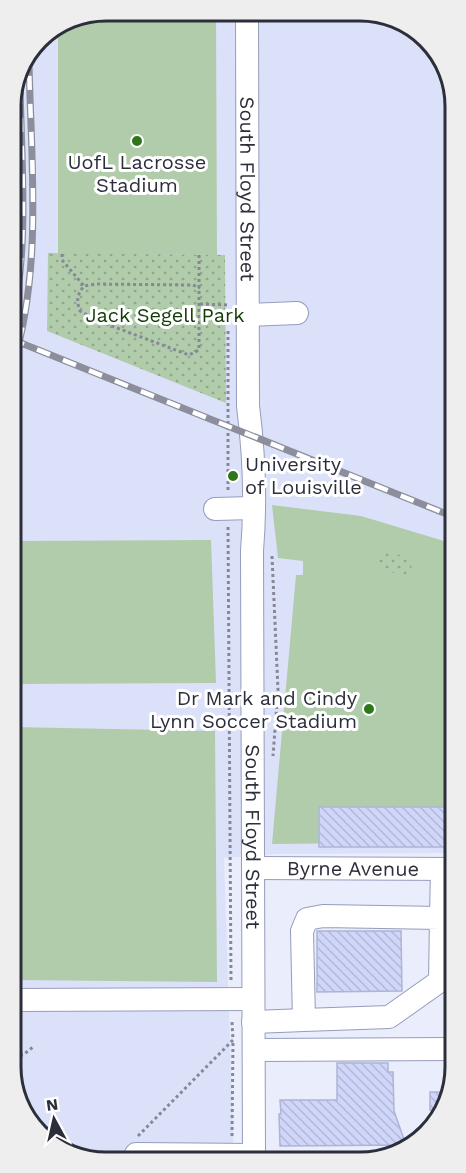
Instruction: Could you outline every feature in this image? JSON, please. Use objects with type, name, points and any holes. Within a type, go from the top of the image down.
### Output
[{"type":"street","name":"South Floyd Street","points":[[247,21],[234,318],[252,437],[253,999],[243,1022],[254,1050],[254,1152]]},
{"type":"street","points":[[234,318],[297,313]]},
{"type":"street","points":[[221,509],[253,508]]},
{"type":"street","name":"Byrne Avenue","points":[[253,868],[445,869]]},
{"type":"street","points":[[304,1020],[302,931],[307,919],[323,916],[445,918]]},
{"type":"street","points":[[243,1022],[389,1017],[445,983]]},
{"type":"street","points":[[21,1000],[253,999]]},
{"type":"street","points":[[254,1050],[445,1050]]},
{"type":"street","points":[[137,1145],[205,1152]]},
{"type":"path","points":[[62,254],[62,260],[84,286]]},
{"type":"path","points":[[200,255],[200,288],[200,304],[199,350],[189,355],[101,322],[80,311],[77,301],[78,293],[84,286],[96,284],[175,284],[193,285],[200,288]]},
{"type":"path","points":[[200,304],[228,305],[234,318],[221,509],[231,984]]},
{"type":"path","points":[[137,1145],[233,1040],[243,1022]]},
{"type":"path","points":[[232,1144],[233,1040]]},
{"type":"path","points":[[21,1054],[33,1047]]},
{"type":"shaded area","name":"University of Louisville","points":[[106,21],[360,21],[377,23],[407,35],[424,50],[439,73],[445,106],[445,853],[275,854],[224,858],[234,1152],[106,1152],[89,1150],[59,1138],[32,1110],[24,1089],[21,1067],[21,100],[30,68],[39,54],[63,32],[89,23]]},
{"type":"green space","name":"UofL Lacrosse Stadium","points":[[106,21],[216,21],[217,255],[58,254],[58,36],[73,27]]},
{"type":"green space","name":"Jack Segell Park","points":[[48,253],[225,255],[226,403],[47,331]]},
{"type":"green space","name":"Dr Mark and Cindy Lynn Soccer Stadium","points":[[272,505],[361,516],[445,541],[445,842],[272,844],[296,575],[303,575],[303,561],[278,558]]},
{"type":"green space","points":[[211,540],[216,683],[21,684],[21,541]]},
{"type":"green space","points":[[382,550],[414,559],[408,577],[377,568]]},
{"type":"green space","points":[[21,727],[215,731],[217,982],[21,980]]},
{"type":"building","points":[[319,807],[445,807],[445,847],[319,847]]},
{"type":"building","points":[[317,931],[401,931],[402,991],[317,992]]},
{"type":"building","points":[[337,1063],[388,1063],[388,1072],[393,1072],[394,1111],[404,1140],[395,1145],[280,1146],[280,1100],[337,1100]]},
{"type":"building","points":[[430,1092],[441,1092],[434,1110],[430,1110]]},
{"type":"railway","points":[[21,335],[32,255],[33,177],[29,70]]},
{"type":"railway","points":[[21,112],[23,205],[21,266]]},
{"type":"railway","points":[[21,343],[445,513]]},
{"type":"place","name":"UofL Lacrosse Stadium","points":[[137,141]]},
{"type":"place","name":"University of Louisville","points":[[233,476]]},
{"type":"place","name":"Dr Mark and Cindy Lynn Soccer Stadium","points":[[369,709]]}]
